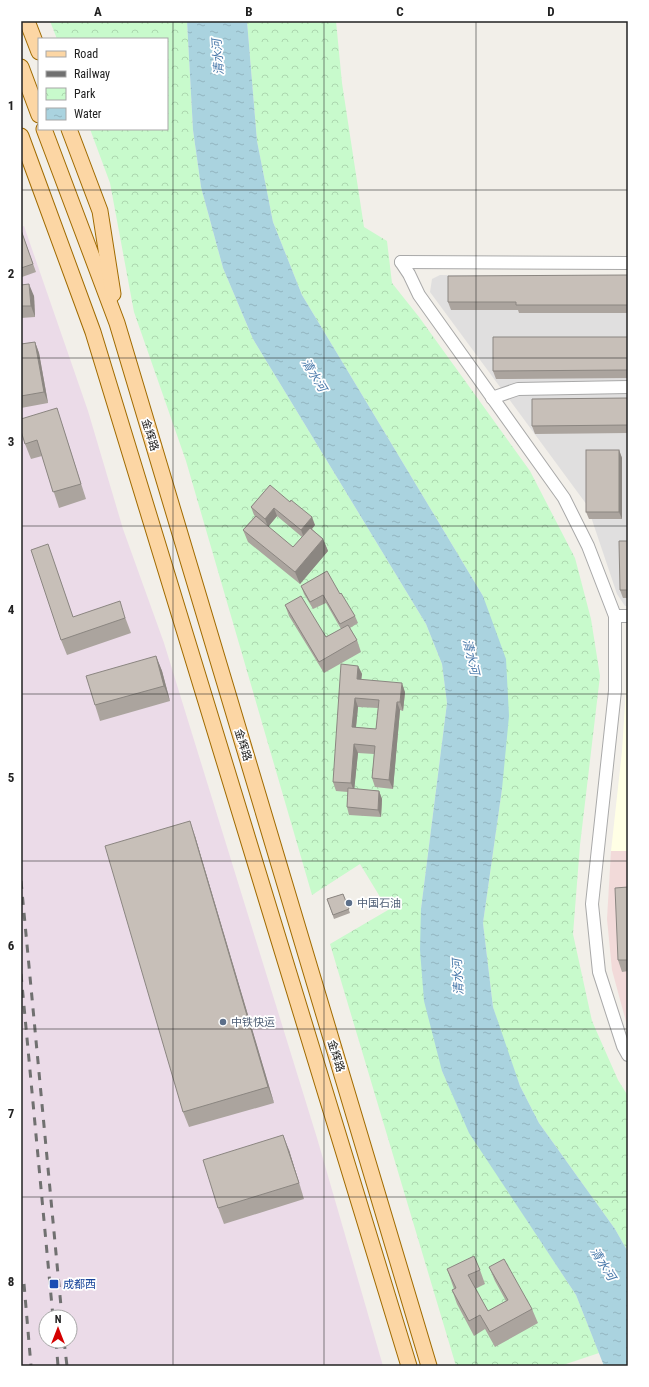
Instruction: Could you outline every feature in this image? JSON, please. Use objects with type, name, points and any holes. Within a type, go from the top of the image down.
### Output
[{"type":"main road","points":[[27,21],[38,49]]},
{"type":"main road","points":[[21,67],[38,113]]},
{"type":"main road","name":"金辉路","points":[[44,130],[117,323],[429,1366]]},
{"type":"main road","points":[[69,130],[100,211],[117,323]]},
{"type":"main road","name":"金辉路","points":[[21,136],[93,332],[409,1366]]},
{"type":"street","points":[[628,263],[401,262],[409,274],[419,295],[564,498],[588,546],[615,616],[615,691],[592,904],[599,972],[623,1046],[628,1055]]},
{"type":"street","points":[[492,398],[518,389],[628,387]]},
{"type":"street","points":[[615,616],[628,616]]},
{"type":"shaded area","points":[[24,226],[88,411],[123,529],[164,643],[317,1138],[383,1366],[21,1366],[21,227]]},
{"type":"shaded area","points":[[440,275],[628,277],[628,606],[625,606],[617,594],[587,505],[430,292],[432,279]]},
{"type":"shaded area","points":[[628,657],[628,851],[611,851],[622,751]]},
{"type":"shaded area","points":[[611,851],[628,851],[628,1029],[612,970],[607,919]]},
{"type":"green space","points":[[50,21],[187,21],[193,130],[201,187],[223,268],[253,339],[426,624],[442,664],[447,703],[421,909],[442,1071],[470,1133],[576,1295],[599,1353],[560,1366],[456,1366],[330,944],[388,910],[360,864],[312,895],[186,461],[134,312],[110,183],[90,130],[168,130],[168,38],[57,38]]},
{"type":"green space","points":[[247,21],[336,21],[342,83],[364,227],[387,241],[392,283],[419,317],[530,471],[575,558],[591,619],[600,676],[580,845],[573,934],[592,1021],[618,1080],[628,1096],[628,1252],[615,1229],[539,1123],[520,1086],[504,1043],[493,1007],[483,923],[502,789],[483,596],[302,295],[273,222],[257,141]]},
{"type":"water","name":"清水河","points":[[187,21],[247,21],[257,141],[273,222],[302,295],[483,596],[506,659],[509,716],[502,789],[483,923],[493,1007],[520,1086],[539,1123],[615,1229],[628,1252],[628,1366],[604,1366],[576,1295],[469,1133],[442,1071],[424,1001],[420,950],[421,909],[447,703],[442,664],[426,624],[253,339],[223,268],[201,187],[193,130]]},
{"type":"building","points":[[21,230],[33,264],[21,268]]},
{"type":"building","points":[[628,275],[628,305],[516,305],[516,302],[448,302],[448,276]]},
{"type":"building","points":[[29,284],[31,306],[21,306],[21,285]]},
{"type":"building","points":[[493,337],[628,337],[628,370],[493,371]]},
{"type":"building","points":[[35,342],[44,392],[21,396],[21,344]]},
{"type":"building","points":[[628,398],[628,425],[532,426],[532,399]]},
{"type":"building","points":[[57,408],[81,484],[53,492],[37,440],[25,444],[21,431],[21,419]]},
{"type":"building","points":[[586,450],[619,450],[619,512],[586,512]]},
{"type":"building","points":[[270,485],[290,502],[291,500],[312,517],[301,530],[274,508],[265,519],[251,507]]},
{"type":"building","points":[[256,516],[293,547],[310,528],[323,539],[295,572],[243,530]]},
{"type":"building","points":[[619,541],[628,541],[628,590],[620,590]]},
{"type":"building","points":[[48,544],[73,617],[120,601],[125,618],[61,640],[31,550]]},
{"type":"building","points":[[327,571],[355,616],[340,624],[323,595],[310,602],[301,586]]},
{"type":"building","points":[[301,596],[326,637],[348,625],[357,640],[319,662],[285,605]]},
{"type":"building","points":[[156,656],[164,686],[95,705],[86,676]]},
{"type":"building","points":[[341,664],[358,666],[357,679],[402,683],[400,702],[397,702],[389,780],[372,778],[375,746],[354,744],[351,783],[333,782]],"holes":[[[355,698],[379,700],[376,729],[352,727]]]},
{"type":"building","points":[[348,788],[379,791],[378,810],[347,807]]},
{"type":"building","points":[[190,821],[268,1087],[183,1112],[105,846]]},
{"type":"building","points":[[628,887],[628,960],[618,960],[615,888]]},
{"type":"building","points":[[343,894],[349,909],[333,915],[327,899]]},
{"type":"building","points":[[283,1135],[299,1183],[218,1208],[203,1160]]},
{"type":"building","points":[[474,1256],[480,1270],[468,1275],[488,1311],[508,1300],[489,1267],[504,1259],[532,1309],[490,1332],[480,1315],[469,1321],[452,1290],[456,1288],[447,1269]]},
{"type":"railway","points":[[21,881],[61,1309]]},
{"type":"railway","points":[[21,974],[52,1309]]},
{"type":"railway","points":[[24,1284],[31,1366]]},
{"type":"railway","points":[[57,1349],[58,1366]]},
{"type":"railway","points":[[65,1349],[67,1366]]},
{"type":"place","name":"中国石油","points":[[349,903]]},
{"type":"place","name":"中铁快运","points":[[223,1022]]},
{"type":"place","name":"成都西","points":[[54,1284]]}]
